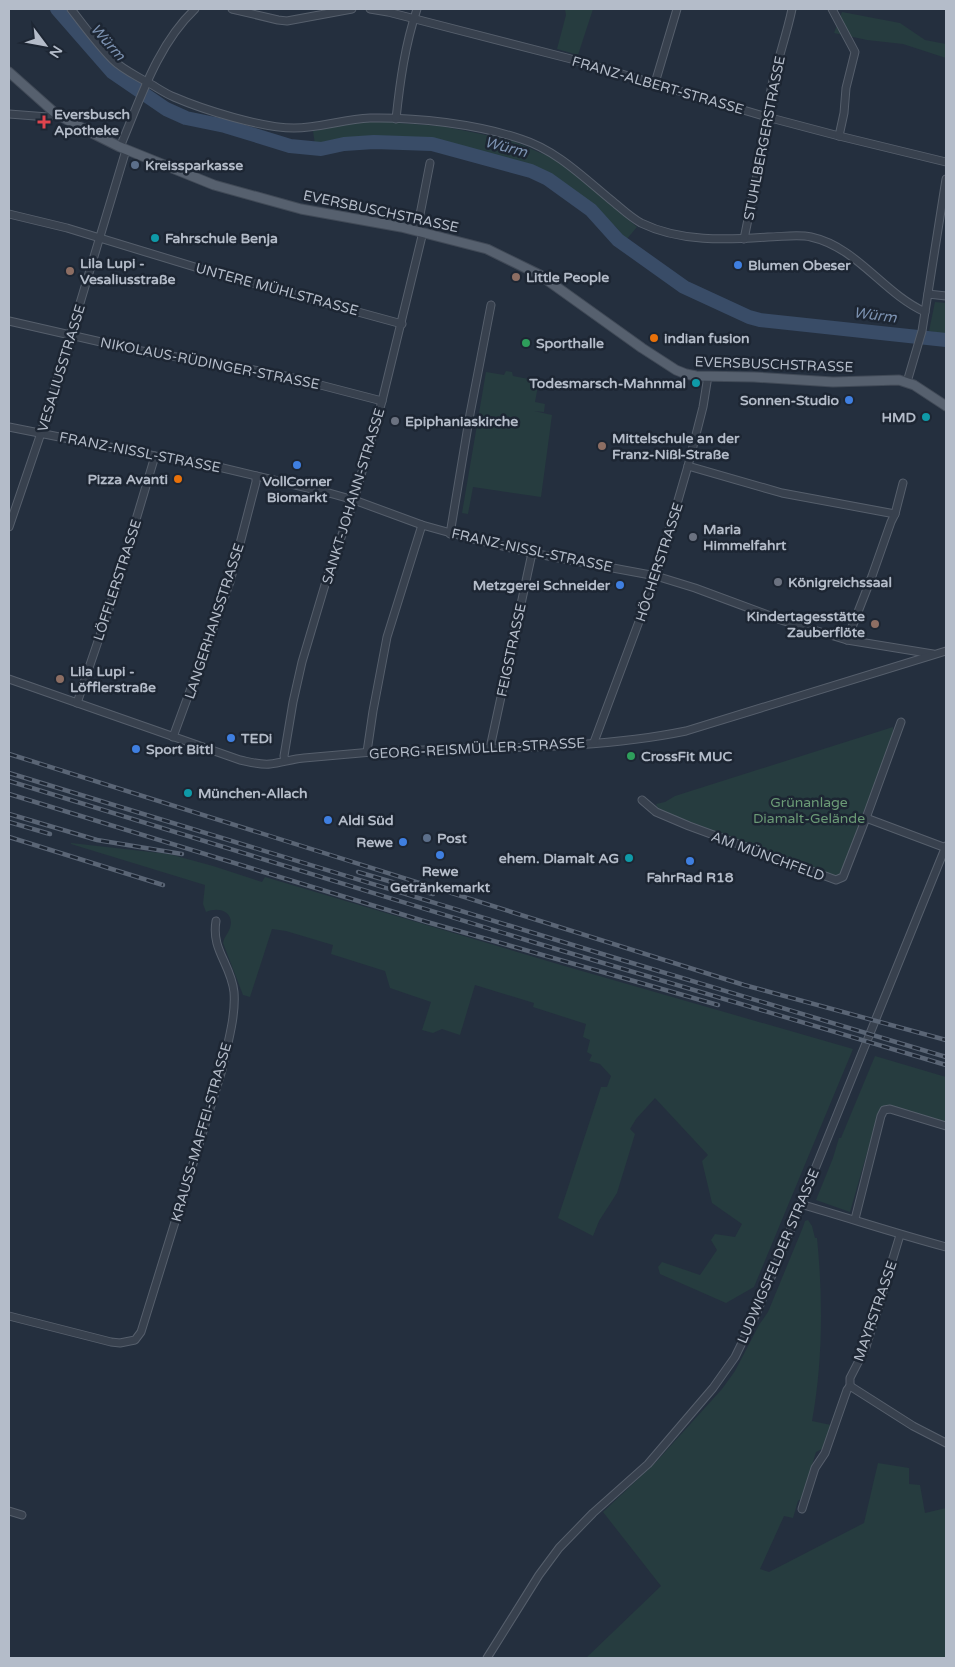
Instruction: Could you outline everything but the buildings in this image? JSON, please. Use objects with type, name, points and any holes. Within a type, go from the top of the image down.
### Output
[{"type":"main road","name":"EVERSBUSCHSTRASSE","points":[[9,72],[55,113],[123,148],[188,176],[243,194],[301,209],[420,231],[487,249],[540,275],[676,370],[696,376],[754,377],[833,382],[891,379],[907,382],[926,391],[946,406]]},
{"type":"street","points":[[71,9],[114,62],[147,84],[174,97],[267,125],[285,128],[317,127],[367,118],[396,119],[465,126],[522,139],[543,148],[566,163],[640,222],[663,232],[698,238],[744,239],[809,236],[837,245],[915,308],[925,312]]},
{"type":"street","name":"VESALIUSSTRASSE","points":[[9,527],[41,433],[71,335],[123,148],[138,105],[168,42],[182,22],[195,9]]},
{"type":"street","points":[[232,9],[282,21],[314,13],[352,9]]},
{"type":"street","name":"FRANZ-ALBERT-STRASSE","points":[[370,9],[572,59],[767,117],[946,162]]},
{"type":"street","points":[[396,119],[401,75],[417,9]]},
{"type":"street","points":[[655,83],[677,9]]},
{"type":"street","name":"STUHLBERGERSTRASSE","points":[[744,239],[767,126],[767,107],[772,80],[792,9]]},
{"type":"street","points":[[832,9],[855,52],[846,88],[844,113],[839,136]]},
{"type":"street","points":[[9,114],[48,117],[55,113]]},
{"type":"street","name":"SANKT-JOHANN-STRASSE","points":[[286,760],[284,756],[302,662],[327,578],[354,500],[402,324],[420,231],[430,163]]},
{"type":"street","points":[[907,382],[922,332],[946,179]]},
{"type":"street","name":"UNTERE MÜHLSTRASSE","points":[[9,214],[67,228],[208,271],[402,324]]},
{"type":"street","points":[[928,294],[946,296]]},
{"type":"street","points":[[450,534],[491,305]]},
{"type":"street","name":"NIKOLAUS-RÜDINGER-STRASSE","points":[[9,322],[136,350],[278,374],[382,401]]},
{"type":"street","name":"HÖCHERSTRASSE","points":[[594,742],[656,576],[688,466],[703,407],[708,376]]},
{"type":"street","name":"FRANZ-NISSL-STRASSE","points":[[9,427],[155,456],[206,464],[256,476],[354,500],[450,534],[532,553],[656,576],[695,588],[784,621],[848,640],[936,654]]},
{"type":"street","name":"LÖFFLERSTRASSE","points":[[77,703],[112,600],[155,456]]},
{"type":"street","points":[[688,466],[782,493],[894,514]]},
{"type":"street","name":"LANGERHANSSTRASSE","points":[[173,737],[230,582],[256,476]]},
{"type":"street","points":[[848,640],[894,514],[903,483]]},
{"type":"street","points":[[367,752],[387,637],[422,525]]},
{"type":"street","name":"FEIGSTRASSE","points":[[490,748],[532,553]]},
{"type":"street","name":"GEORG-REISMÜLLER-STRASSE","points":[[9,679],[224,754],[256,764],[271,764],[286,760],[367,752],[552,746],[665,735],[946,651]]},
{"type":"street","name":"AM MÜNCHFELD","points":[[642,800],[656,812],[836,880],[843,877],[901,722]]},
{"type":"street","points":[[866,818],[946,847]]},
{"type":"street","name":"LUDWIGSFELDER STRASSE","points":[[487,1658],[539,1575],[559,1548],[593,1513],[648,1464],[687,1420],[724,1373],[743,1342],[757,1312],[946,847]]},
{"type":"street","name":"KRAUSS-MAFFEI-STRASSE","points":[[9,1316],[111,1342],[120,1343],[135,1340],[141,1332],[222,1070],[229,1035],[234,991],[231,976],[215,941],[216,921]]},
{"type":"street","points":[[854,1220],[884,1110],[890,1109],[946,1126]]},
{"type":"street","points":[[800,1204],[900,1235],[946,1246]]},
{"type":"street","name":"MAYRSTRASSE","points":[[802,1509],[815,1468],[825,1453],[850,1386],[850,1378],[866,1347],[900,1235]]},
{"type":"street","points":[[850,1386],[914,1426],[946,1443]]},
{"type":"street","points":[[9,1511],[22,1515]]},
{"type":"green space","points":[[565,9],[593,9],[578,55],[557,49],[566,15]]},
{"type":"green space","points":[[842,12],[900,23],[925,40],[946,44],[946,58],[903,44],[867,40],[834,33]]},
{"type":"green space","points":[[374,119],[441,126],[511,140],[560,161],[637,227],[626,240],[617,228],[587,203],[548,175],[522,162],[496,157],[441,140],[339,139],[315,145],[313,131]]},
{"type":"green space","points":[[935,302],[946,303],[946,334],[929,331]]},
{"type":"green space","points":[[506,371],[512,372],[513,376],[539,381],[535,402],[545,404],[544,412],[534,411],[552,415],[541,497],[473,487],[468,514],[462,513],[486,372],[504,375]]},
{"type":"green space","name":"Grünanlage Diamalt-Gelände","points":[[893,727],[893,736],[843,870],[841,874],[835,876],[664,812],[658,809],[656,804],[665,802],[675,796]]},
{"type":"green space","points":[[71,843],[169,854],[262,882],[265,877],[853,1049],[754,1287],[726,1303],[660,1274],[658,1267],[662,1262],[700,1275],[717,1250],[711,1240],[715,1234],[735,1237],[742,1224],[712,1203],[702,1161],[708,1155],[655,1098],[636,1119],[630,1129],[635,1134],[617,1193],[599,1221],[593,1236],[558,1218],[601,1087],[607,1087],[611,1076],[600,1064],[589,1061],[592,1055],[587,1052],[590,1040],[583,1037],[586,1024],[533,1007],[534,1003],[475,985],[460,1035],[442,1029],[433,1033],[422,1030],[431,1002],[390,988],[385,971],[331,954],[333,945],[286,931],[272,929],[250,997],[243,995],[223,943],[230,928],[230,918],[228,914],[221,910],[206,912],[203,904],[205,885]]},
{"type":"green space","points":[[875,1056],[946,1077],[946,1122],[888,1106],[879,1111],[850,1212],[816,1200],[839,1138],[841,1138]]},
{"type":"green space","points":[[808,1220],[812,1226],[815,1238],[817,1238],[821,1306],[820,1353],[812,1421],[831,1425],[824,1448],[816,1452],[802,1498],[798,1501],[793,1518],[784,1516],[760,1569],[769,1572],[864,1523],[878,1463],[909,1468],[909,1484],[920,1485],[925,1513],[946,1508],[946,1658],[586,1658],[661,1586],[603,1512],[655,1463],[722,1389],[735,1371],[759,1325],[768,1312],[805,1221]]},
{"type":"waterway","name":"Würm","points":[[57,9],[112,72],[166,109],[186,118],[225,126],[290,146],[321,149],[344,144],[374,142],[432,144],[531,171],[548,179],[591,210],[618,240],[684,287],[749,317],[760,320],[946,340]]},
{"type":"railway","points":[[9,754],[744,985],[946,1040]]},
{"type":"railway","points":[[9,773],[946,1057]]},
{"type":"railway","points":[[9,781],[536,943],[946,1065]]},
{"type":"railway","points":[[9,794],[427,922],[718,1005]]},
{"type":"railway","points":[[9,814],[97,840],[182,854]]},
{"type":"railway","points":[[9,822],[50,834]]},
{"type":"railway","points":[[9,837],[163,885]]},
{"type":"railway","points":[[358,872],[433,894]]},
{"type":"place","name":"Eversbusch Apotheke","points":[[44,122]]},
{"type":"place","name":"Kreissparkasse","points":[[135,165]]},
{"type":"place","name":"Fahrschule Benja","points":[[155,238]]},
{"type":"place","name":"Blumen Obeser","points":[[738,265]]},
{"type":"place","name":"Lila Lupi - Vesaliusstraße","points":[[70,271]]},
{"type":"place","name":"Little People","points":[[516,277]]},
{"type":"place","name":"indian fusion","points":[[654,338]]},
{"type":"place","name":"Sporthalle","points":[[526,343]]},
{"type":"place","name":"Todesmarsch-Mahnmal","points":[[696,383]]},
{"type":"place","name":"Sonnen-Studio","points":[[849,400]]},
{"type":"place","name":"HMD","points":[[926,417]]},
{"type":"place","name":"Epiphaniaskirche","points":[[395,421]]},
{"type":"place","name":"Mittelschule an der Franz-Nißl-Straße","points":[[602,446]]},
{"type":"place","name":"VollCorner Biomarkt","points":[[297,465]]},
{"type":"place","name":"Pizza Avanti","points":[[178,479]]},
{"type":"place","name":"Maria Himmelfahrt","points":[[693,537]]},
{"type":"place","name":"Königreichssaal","points":[[778,582]]},
{"type":"place","name":"Metzgerei Schneider","points":[[620,585]]},
{"type":"place","name":"Kindertagesstätte Zauberflöte","points":[[875,624]]},
{"type":"place","name":"Lila Lupi - Löfflerstraße","points":[[60,679]]},
{"type":"place","name":"TEDi","points":[[231,738]]},
{"type":"place","name":"Sport Bittl","points":[[136,749]]},
{"type":"place","name":"CrossFit MUC","points":[[631,756]]},
{"type":"place","name":"München-Allach","points":[[188,793]]},
{"type":"place","name":"Aldi Süd","points":[[328,820]]},
{"type":"place","name":"Post","points":[[427,838]]},
{"type":"place","name":"Rewe","points":[[403,842]]},
{"type":"place","name":"Rewe Getränkemarkt","points":[[440,855]]},
{"type":"place","name":"ehem. Diamalt AG","points":[[629,858]]},
{"type":"place","name":"FahrRad R18","points":[[690,861]]}]
